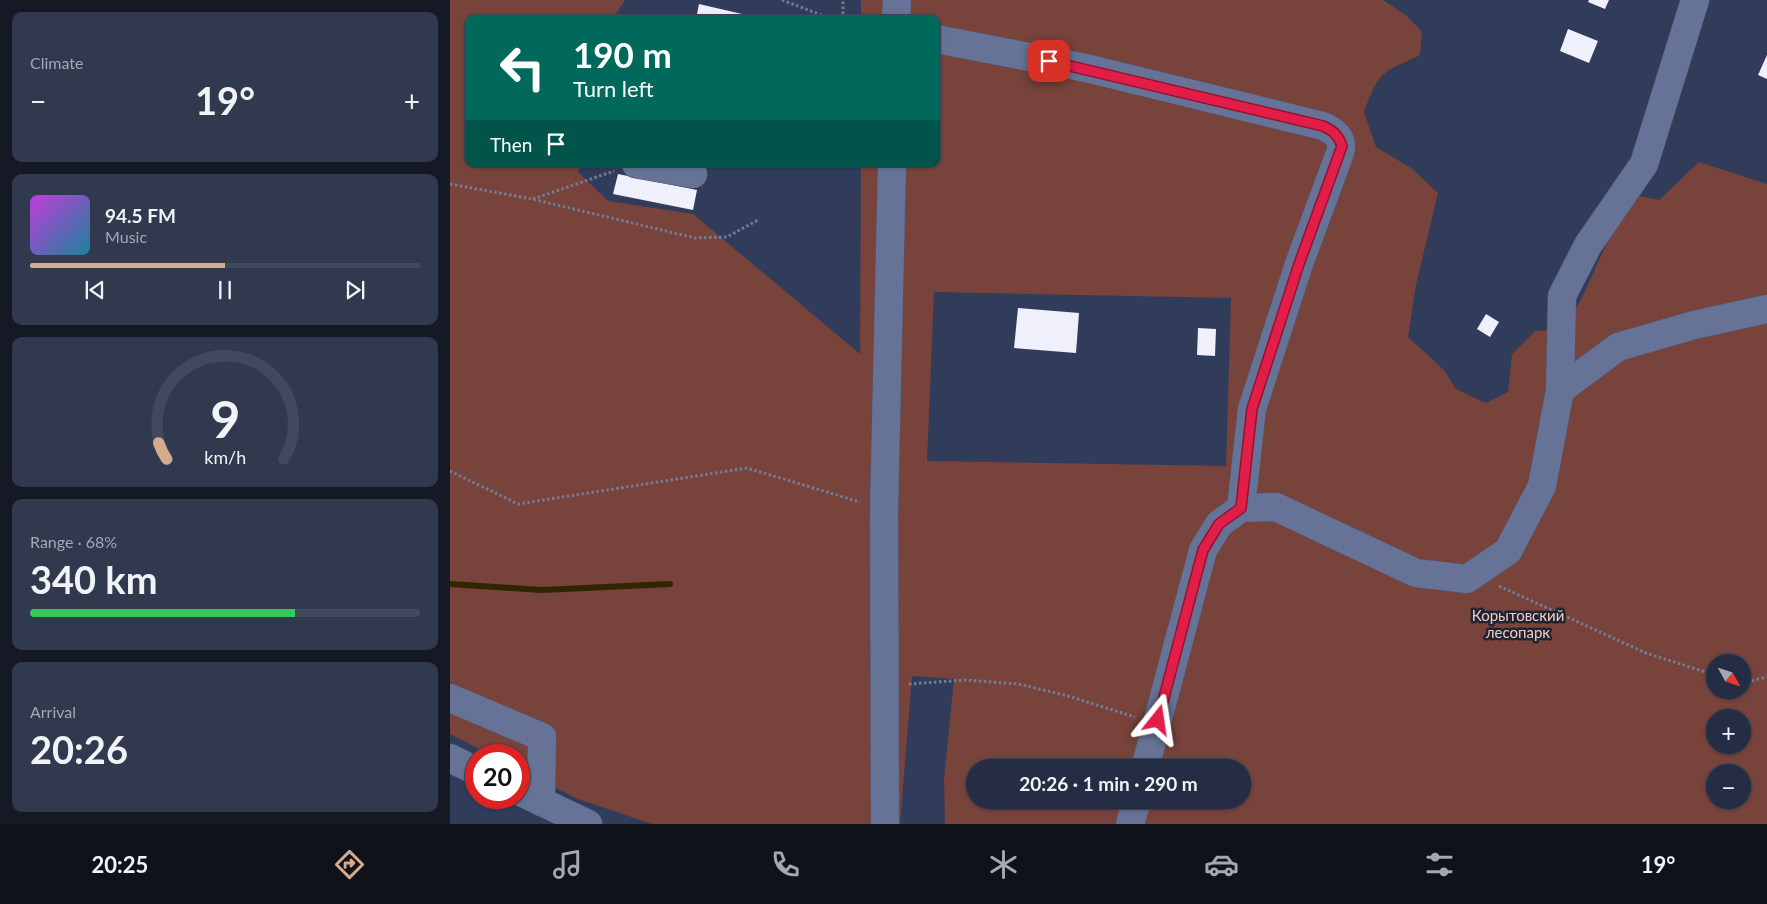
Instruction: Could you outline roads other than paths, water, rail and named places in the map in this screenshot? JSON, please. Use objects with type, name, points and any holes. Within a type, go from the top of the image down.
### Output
[{"type":"street","points":[[896,15],[897,0]]},
{"type":"street","points":[[1147,759],[1203,550],[1219,524],[1241,508],[1276,507],[1416,573],[1467,579],[1508,551],[1542,486],[1560,390],[1562,296],[1588,245],[1644,164],[1695,0]]},
{"type":"street","points":[[940,40],[1086,68],[1323,126],[1333,130],[1339,137],[1342,146],[1340,153],[1299,264],[1252,409],[1241,508]]},
{"type":"street","points":[[653,167],[694,174]]},
{"type":"street","points":[[886,824],[884,510],[892,167]]},
{"type":"street","points":[[1560,390],[1618,347],[1694,325],[1767,309]]},
{"type":"street","points":[[450,698],[542,737],[530,796],[588,824]]},
{"type":"street","points":[[450,758],[465,766]]},
{"type":"street","points":[[1130,824],[1134,809]]},
{"type":"waterway","points":[[450,584],[542,590],[670,584]]},
{"type":"park label","name":"Корытовский лесопарк","points":[[1518,624]]}]
